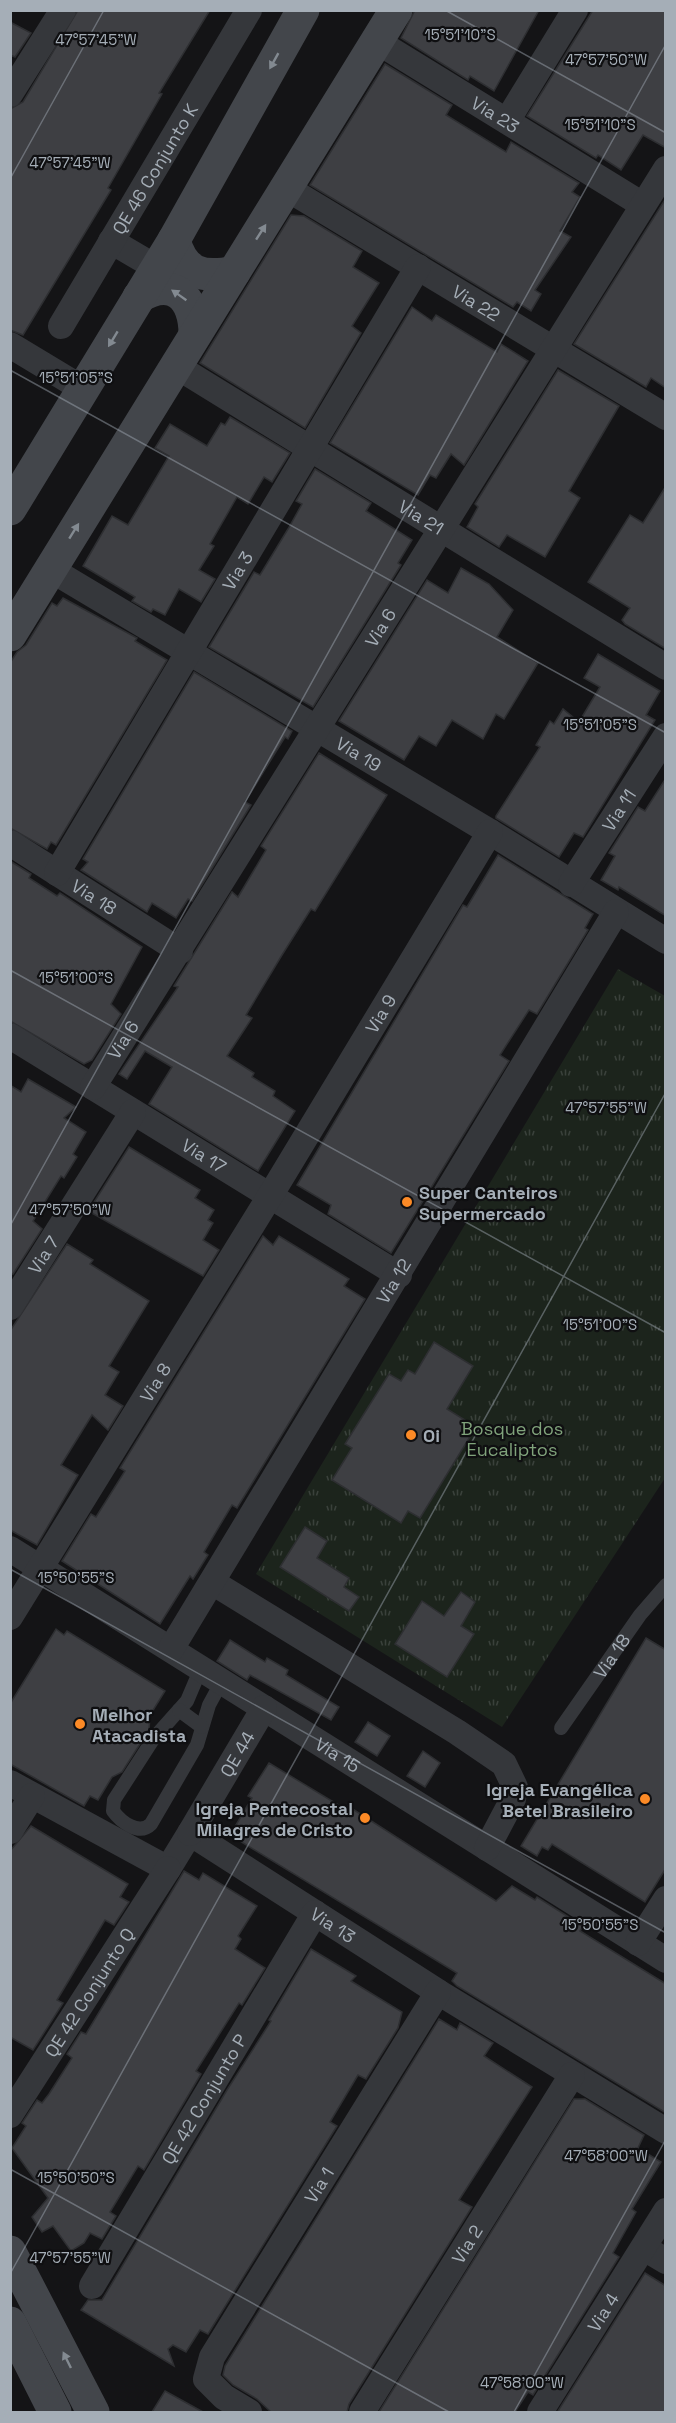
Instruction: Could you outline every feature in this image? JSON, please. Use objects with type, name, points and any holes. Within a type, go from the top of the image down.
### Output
[{"type":"street","points":[[14,80],[63,10]]},
{"type":"street","name":"QE 46 Conjunto K","points":[[61,326],[249,10]]},
{"type":"street","points":[[10,509],[174,240],[303,10]]},
{"type":"street","points":[[10,635],[195,334],[288,189],[396,10]]},
{"type":"street","points":[[507,121],[575,10]]},
{"type":"street","name":"Via 23","points":[[378,42],[643,205]]},
{"type":"street","name":"Via 6","points":[[93,1087],[666,169]]},
{"type":"street","name":"Via 22","points":[[288,189],[666,417]]},
{"type":"street","points":[[174,240],[178,255],[188,267],[202,274],[218,276],[234,272]]},
{"type":"street","points":[[111,241],[157,268]]},
{"type":"street","name":"Via 3","points":[[57,873],[418,267]]},
{"type":"street","points":[[139,297],[153,288],[172,289],[187,299],[195,316],[195,334]]},
{"type":"street","points":[[10,345],[83,389]]},
{"type":"street","name":"Via 21","points":[[176,366],[666,667]]},
{"type":"street","name":"Via 19","points":[[50,569],[490,832],[666,941]]},
{"type":"street","name":"Via 11","points":[[571,884],[666,736]]},
{"type":"street","name":"Via 9","points":[[270,1196],[490,832]]},
{"type":"street","name":"Via 18","points":[[10,843],[180,951]]},
{"type":"street","name":"Via 12","points":[[171,1649],[399,1275],[616,912]]},
{"type":"street","name":"Via 17","points":[[10,1036],[399,1275]]},
{"type":"street","name":"Via 7","points":[[10,1307],[133,1112]]},
{"type":"street","name":"Via 8","points":[[42,1568],[270,1196]]},
{"type":"street","name":"Via 15","points":[[10,1549],[666,1960]]},
{"type":"street","points":[[10,1617],[42,1568]]},
{"type":"street","points":[[212,1582],[457,1732],[504,1764],[515,1786],[513,1799],[487,1848]]},
{"type":"street","name":"QE 44","points":[[190,1833],[264,1707]]},
{"type":"street","points":[[10,1831],[21,1790],[168,1869],[190,1833]]},
{"type":"street","name":"Via 13","points":[[190,1833],[438,1992],[666,2131]]},
{"type":"street","name":"QE 42 Conjunto Q","points":[[10,2115],[168,1869]]},
{"type":"street","points":[[638,1943],[666,1899]]},
{"type":"street","name":"QE 42 Conjunto P","points":[[92,2286],[315,1913]]},
{"type":"street","name":"Via 1","points":[[249,2412],[224,2397],[206,2379],[212,2357],[438,1992]]},
{"type":"street","name":"Via 2","points":[[362,2412],[572,2075]]},
{"type":"street","name":"Via 4","points":[[540,2412],[666,2211]]},
{"type":"street","points":[[644,2248],[666,2261]]},
{"type":"street","points":[[10,2252],[93,2412]]},
{"type":"street","points":[[10,2323],[55,2412]]},
{"type":"lane","name":"Via 18","points":[[561,1728],[640,1615],[666,1585]]},
{"type":"lane","points":[[212,1674],[197,1745],[148,1827],[138,1830],[117,1816],[112,1806],[117,1792],[158,1732],[193,1691],[212,1674]]},
{"type":"lane","points":[[179,1710],[202,1727]]},
{"type":"green space","name":"Bosque dos Eucaliptos","points":[[618,969],[665,996],[665,1478],[502,1727],[256,1574]]},
{"type":"building","points":[[78,10],[210,10],[159,93],[162,94],[108,188],[111,190],[23,335],[10,330],[10,109],[23,102]]},
{"type":"building","points":[[415,10],[539,10],[494,91],[470,76],[468,80],[401,38]]},
{"type":"building","points":[[593,10],[666,10],[666,148],[643,135],[621,170],[598,155],[596,158],[527,116]]},
{"type":"building","points":[[10,22],[31,33],[15,57],[10,55]]},
{"type":"building","points":[[385,64],[452,105],[446,115],[506,152],[511,142],[579,183],[572,192],[580,197],[560,231],[571,237],[535,290],[541,294],[531,311],[517,302],[513,307],[310,185]]},
{"type":"building","points":[[666,198],[666,388],[651,378],[646,387],[574,344]]},
{"type":"building","points":[[291,215],[304,216],[362,251],[353,267],[379,283],[352,326],[361,333],[305,428],[200,363]]},
{"type":"building","points":[[412,307],[432,321],[436,315],[497,352],[501,344],[528,361],[464,465],[451,454],[436,478],[430,475],[418,495],[330,443]]},
{"type":"building","points":[[558,370],[619,406],[569,491],[580,498],[545,557],[507,535],[499,547],[467,527],[478,507],[475,504]]},
{"type":"building","points":[[230,417],[290,453],[272,482],[264,477],[248,504],[237,497],[210,544],[214,546],[199,570],[215,579],[201,602],[179,589],[165,615],[153,609],[151,612],[132,601],[135,597],[83,566],[112,516],[128,525],[169,456],[155,448],[170,424],[207,446],[221,423],[225,425]]},
{"type":"building","points":[[315,469],[371,503],[366,511],[412,540],[398,563],[401,565],[313,707],[209,647],[254,572],[260,575],[288,529],[302,504],[296,501]]},
{"type":"building","points":[[666,486],[666,649],[625,624],[622,620],[630,608],[588,582],[630,515],[643,523]]},
{"type":"building","points":[[461,568],[489,584],[513,610],[497,637],[538,663],[504,719],[496,714],[483,739],[452,720],[436,746],[419,736],[404,760],[339,721],[427,580],[448,593]]},
{"type":"building","points":[[63,598],[137,638],[135,641],[167,660],[56,845],[51,842],[47,849],[10,828],[10,663],[17,652],[26,645],[52,603],[57,606]]},
{"type":"building","points":[[598,654],[660,691],[646,715],[655,720],[583,837],[574,833],[559,857],[496,816],[540,747],[536,745],[550,721],[554,724],[563,709],[579,722],[600,687],[584,678]]},
{"type":"building","points":[[194,672],[292,731],[288,739],[285,737],[245,802],[251,805],[192,901],[188,899],[176,918],[152,903],[147,912],[81,870],[88,862],[83,859]]},
{"type":"building","points":[[319,753],[387,795],[315,911],[311,909],[282,955],[246,1015],[252,1018],[227,1056],[254,1073],[252,1077],[275,1091],[273,1096],[295,1111],[258,1171],[149,1104],[172,1067],[145,1051],[127,1079],[119,1074],[178,987],[174,986],[232,892],[238,897],[266,850],[261,846]]},
{"type":"building","points":[[666,778],[666,916],[619,887],[618,890],[601,880],[615,856],[609,853],[638,807],[645,811]]},
{"type":"building","points":[[498,855],[593,914],[585,928],[588,930],[537,1014],[529,1010],[500,1055],[509,1061],[391,1253],[328,1214],[331,1205],[297,1185],[463,905],[467,907]]},
{"type":"building","points":[[10,861],[31,874],[29,878],[57,896],[60,893],[142,947],[111,1004],[121,1014],[92,1060],[84,1064],[10,1021]]},
{"type":"building","points":[[28,1079],[76,1107],[64,1118],[86,1132],[73,1154],[77,1157],[64,1178],[61,1176],[33,1221],[42,1229],[13,1274],[10,1273],[10,1085],[21,1092]]},
{"type":"building","points":[[129,1147],[200,1190],[195,1198],[214,1210],[208,1220],[213,1223],[203,1240],[219,1250],[203,1276],[90,1212],[89,1210]]},
{"type":"building","points":[[263,1236],[273,1245],[279,1236],[349,1279],[344,1286],[365,1299],[237,1508],[232,1505],[204,1552],[208,1555],[193,1579],[190,1576],[160,1624],[62,1561],[91,1514],[96,1517],[125,1471],[120,1468]]},
{"type":"building","points":[[67,1244],[93,1260],[90,1264],[149,1301],[109,1366],[119,1372],[105,1395],[123,1406],[108,1430],[92,1415],[61,1465],[78,1475],[37,1545],[10,1530],[10,1331]]},
{"type":"building","name":"Oi","points":[[434,1342],[473,1366],[447,1409],[476,1427],[420,1518],[408,1511],[401,1523],[332,1480],[352,1448],[345,1444],[389,1374],[401,1381],[408,1370],[415,1374]]},
{"type":"building","points":[[305,1527],[327,1541],[317,1558],[349,1578],[344,1587],[359,1597],[349,1611],[280,1567]]},
{"type":"building","points":[[461,1592],[475,1602],[461,1626],[474,1634],[447,1677],[395,1644],[422,1601],[444,1616]]},
{"type":"building","name":"Melhor Atacadista","points":[[56,1629],[64,1635],[67,1631],[165,1691],[150,1715],[149,1730],[122,1772],[112,1777],[98,1800],[90,1796],[84,1806],[10,1764],[10,1704]]},
{"type":"building","points":[[646,1638],[666,1650],[666,1868],[645,1902],[552,1844],[548,1850],[542,1847],[537,1856],[521,1846]]},
{"type":"building","points":[[230,1640],[265,1662],[267,1658],[288,1670],[286,1675],[339,1707],[331,1720],[250,1675],[247,1680],[217,1661]]},
{"type":"building","points":[[368,1722],[390,1736],[377,1756],[355,1742]]},
{"type":"building","points":[[423,1751],[440,1763],[425,1787],[407,1776]]},
{"type":"building","points":[[269,1763],[345,1809],[348,1806],[496,1901],[512,1886],[535,1900],[537,1897],[583,1926],[580,1931],[666,1984],[666,2113],[457,1986],[452,1981],[457,1973],[230,1835],[252,1798],[248,1796]]},
{"type":"building","points":[[31,1826],[128,1884],[120,1897],[129,1902],[114,1925],[105,1920],[57,2000],[63,2003],[33,2050],[10,2037],[10,1851]]},
{"type":"building","points":[[184,1871],[199,1880],[203,1873],[257,1906],[238,1936],[241,1939],[235,1949],[265,1968],[242,2005],[239,2003],[196,2071],[201,2074],[144,2170],[138,2166],[110,2212],[116,2216],[102,2239],[90,2233],[84,2243],[71,2251],[53,2226],[42,2232],[32,2217],[48,2198],[12,2148],[26,2126],[22,2123],[37,2100],[42,2103],[49,2094],[72,2058],[67,2054],[81,2032],[86,2034]]},
{"type":"building","points":[[311,1949],[356,1976],[351,1981],[402,2012],[398,2028],[366,2079],[358,2075],[330,2122],[337,2126],[208,2334],[200,2330],[186,2352],[173,2345],[168,2349],[174,2366],[81,2310],[88,2300],[102,2300],[227,2090],[271,2021],[269,2020]]},
{"type":"building","points":[[439,2019],[457,2030],[460,2023],[493,2043],[484,2056],[532,2087],[459,2200],[472,2207],[349,2404],[347,2412],[271,2412],[257,2399],[233,2385],[223,2375],[225,2366]]},
{"type":"building","points":[[574,2099],[585,2099],[644,2135],[638,2148],[661,2162],[632,2209],[636,2212],[613,2253],[619,2257],[533,2395],[528,2392],[515,2412],[379,2412]]},
{"type":"building","points":[[645,2273],[666,2286],[666,2412],[558,2411]]},
{"type":"building","points":[[165,2391],[203,2412],[152,2412]]},
{"type":"place","name":"Super Canteiros Supermercado","points":[[407,1202]]},
{"type":"place","name":"Oi","points":[[411,1435]]},
{"type":"place","name":"Melhor Atacadista","points":[[80,1724]]},
{"type":"place","name":"Igreja Evangélica Betel Brasileiro","points":[[645,1799]]},
{"type":"place","name":"Igreja Pentecostal Milagres de Cristo","points":[[365,1818]]}]
